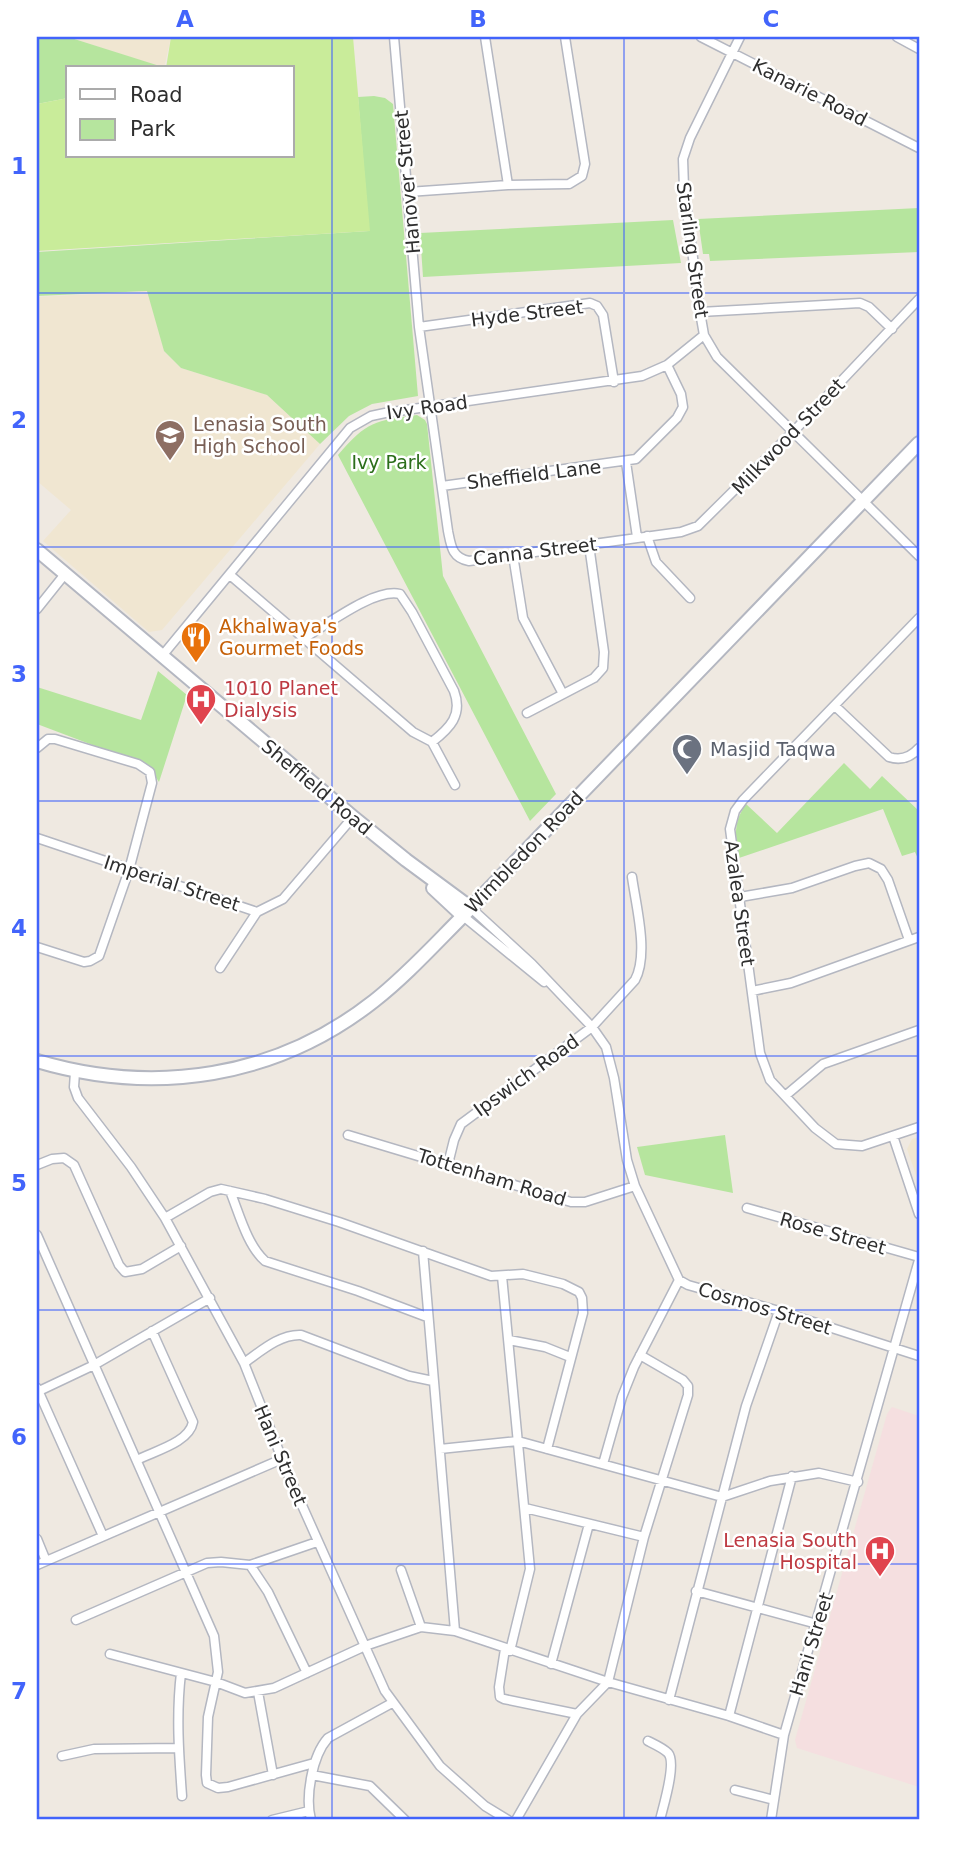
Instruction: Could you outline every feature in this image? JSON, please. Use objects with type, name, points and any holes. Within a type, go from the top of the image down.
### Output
[{"type":"street","name":"Hanover Street","points":[[394,37],[419,327]]},
{"type":"street","points":[[485,37],[508,185]]},
{"type":"street","points":[[408,192],[569,184],[582,176],[585,164],[565,37]]},
{"type":"street","name":"Kanarie Road","points":[[701,37],[919,148]]},
{"type":"street","name":"Starling Street","points":[[740,37],[690,138],[683,159],[684,188],[704,335],[717,357],[919,556]]},
{"type":"street","points":[[897,37],[919,48]]},
{"type":"street","name":"Milkwood Street","points":[[637,537],[681,532],[698,526],[794,431],[919,299]]},
{"type":"street","name":"Hyde Street","points":[[419,327],[590,303],[597,306],[603,315],[614,382]]},
{"type":"street","points":[[700,312],[860,303],[869,306],[892,329]]},
{"type":"street","name":"Canna Street","points":[[419,327],[447,531],[457,557],[469,561],[637,537]]},
{"type":"street","name":"Ivy Road","points":[[162,656],[350,428],[371,416],[642,376],[667,365],[704,335]]},
{"type":"street","points":[[637,537],[626,462],[641,456],[681,413],[681,394],[667,365]]},
{"type":"street","name":"Wimbledon Road","points":[[37,1061],[75,1072],[136,1079],[198,1076],[227,1071],[273,1058],[325,1034],[372,1003],[467,912],[919,443]]},
{"type":"street","name":"Sheffield Lane","points":[[442,486],[626,462]]},
{"type":"street","points":[[647,536],[656,562],[691,598]]},
{"type":"street","points":[[527,713],[600,673],[605,662],[589,545]]},
{"type":"street","name":"Sheffield Road","points":[[37,550],[467,912]]},
{"type":"street","points":[[513,555],[523,618],[563,694]]},
{"type":"street","points":[[37,609],[65,574]]},
{"type":"street","points":[[230,575],[413,732],[432,742],[455,785]]},
{"type":"street","points":[[304,638],[372,598],[387,593],[400,594],[454,691],[458,704],[456,716],[449,727],[432,742]]},
{"type":"street","name":"Azalea Street","points":[[919,618],[743,800],[735,811],[730,829],[762,1064],[770,1080],[815,1128],[836,1144],[862,1146],[919,1127]]},
{"type":"street","points":[[835,706],[889,757],[909,757],[919,748]]},
{"type":"street","points":[[37,748],[48,739],[55,739],[138,764],[150,772],[152,783],[129,870],[102,950],[95,959],[83,962],[37,947]]},
{"type":"street","name":"Imperial Street","points":[[37,838],[257,912],[283,899],[354,817]]},
{"type":"street","points":[[740,897],[792,888],[869,863],[881,869],[888,880],[909,940]]},
{"type":"street","name":"Ipswich Road","points":[[448,1164],[461,1124],[592,1027],[635,980],[640,971],[642,956],[632,877]]},
{"type":"street","points":[[220,968],[257,912]]},
{"type":"street","name":"Cosmos Street","points":[[467,912],[532,964],[592,1027],[609,1055],[627,1160],[635,1186],[679,1280],[919,1356]]},
{"type":"street","points":[[752,990],[791,983],[919,937]]},
{"type":"street","points":[[785,1096],[823,1064],[919,1030]]},
{"type":"street","name":"Hani Street","points":[[75,1072],[74,1087],[78,1098],[131,1167],[165,1218],[244,1363],[317,1542],[378,1679],[392,1703],[440,1766],[504,1820]]},
{"type":"street","name":"Tottenham Road","points":[[348,1135],[578,1203],[635,1186]]},
{"type":"street","points":[[893,1136],[919,1214]]},
{"type":"street","points":[[37,1165],[64,1157],[74,1165],[119,1265],[125,1272],[142,1269],[181,1246]]},
{"type":"street","points":[[165,1218],[210,1192],[221,1189],[265,1199],[482,1273],[502,1276],[523,1274],[563,1284],[579,1292],[583,1313],[547,1449]]},
{"type":"street","points":[[230,1191],[248,1235],[265,1261],[427,1317]]},
{"type":"street","name":"Rose Street","points":[[747,1208],[919,1259]]},
{"type":"street","points":[[37,1235],[214,1636],[218,1663],[208,1717],[207,1783],[218,1788],[314,1763]]},
{"type":"street","points":[[423,1251],[455,1631]]},
{"type":"street","name":"Hani Street","points":[[771,1820],[784,1735],[858,1482],[919,1259]]},
{"type":"street","points":[[502,1276],[525,1508],[529,1577],[508,1650],[499,1688],[500,1697],[577,1714]]},
{"type":"street","points":[[603,1464],[622,1396],[679,1280]]},
{"type":"street","points":[[103,1536],[37,1390],[94,1365],[210,1298]]},
{"type":"street","points":[[669,1700],[753,1381],[779,1311]]},
{"type":"street","points":[[137,1460],[182,1438],[193,1422],[152,1331]]},
{"type":"street","points":[[244,1363],[280,1339],[301,1335],[401,1373],[433,1381]]},
{"type":"street","points":[[509,1340],[545,1347],[570,1357]]},
{"type":"street","points":[[516,1820],[577,1714],[608,1682],[644,1537],[689,1390],[683,1380],[640,1355]]},
{"type":"street","points":[[440,1449],[518,1441],[722,1497],[792,1476],[819,1473],[858,1482]]},
{"type":"street","points":[[37,1565],[282,1459]]},
{"type":"street","points":[[729,1716],[792,1476]]},
{"type":"street","points":[[525,1508],[644,1537]]},
{"type":"street","points":[[551,1664],[589,1524]]},
{"type":"street","points":[[37,1539],[46,1561]]},
{"type":"street","points":[[76,1620],[213,1562],[250,1565],[317,1542]]},
{"type":"street","points":[[250,1565],[268,1592],[307,1673]]},
{"type":"street","points":[[401,1570],[421,1627]]},
{"type":"street","points":[[696,1591],[817,1623]]},
{"type":"street","points":[[110,1654],[216,1682],[245,1693],[288,1683],[365,1646],[421,1627],[455,1631],[551,1664],[729,1716],[784,1735]]},
{"type":"street","points":[[181,1673],[178,1748],[182,1796]]},
{"type":"street","points":[[258,1692],[273,1775]]},
{"type":"street","points":[[311,1820],[309,1811],[312,1775],[319,1750],[328,1738],[392,1703]]},
{"type":"street","points":[[648,1741],[667,1752],[671,1759],[660,1820]]},
{"type":"street","points":[[62,1756],[94,1749],[178,1748]]},
{"type":"street","points":[[312,1775],[370,1786],[405,1820]]},
{"type":"street","points":[[735,1790],[774,1800]]},
{"type":"street","points":[[272,1820],[309,1811]]},
{"type":"shaded area","points":[[68,37],[171,37],[164,66]]},
{"type":"shaded area","name":"Lenasia South High School","points":[[148,291],[164,351],[181,368],[267,395],[320,444],[162,630],[149,632],[43,541],[71,510],[37,481],[37,297]]},
{"type":"shaded area","points":[[919,1137],[919,1184],[907,1149],[912,1139]]},
{"type":"shaded area","name":"Lenasia South Hospital","points":[[892,1407],[919,1416],[919,1787],[797,1748],[795,1740],[887,1414]]},
{"type":"green space","points":[[37,37],[68,37],[160,66],[66,66],[66,98],[37,104]]},
{"type":"green space","points":[[171,37],[353,37],[370,231],[37,251],[37,104],[66,98],[66,158],[294,158],[294,66],[166,66]]},
{"type":"green space","points":[[358,97],[385,98],[393,104],[418,396],[372,404],[349,416],[320,444],[267,395],[181,368],[164,351],[147,291],[37,296],[37,252],[369,231]]},
{"type":"green space","points":[[919,208],[919,252],[710,261],[709,254],[703,254],[698,219]]},
{"type":"green space","points":[[673,220],[681,263],[423,277],[420,233]]},
{"type":"green space","name":"Ivy Park","points":[[417,415],[427,424],[443,576],[556,794],[530,821],[338,455],[357,435],[373,424]]},
{"type":"green space","points":[[158,671],[187,695],[159,782],[148,766],[37,724],[37,687],[141,720]]},
{"type":"green space","points":[[844,763],[870,789],[882,776],[919,811],[919,861],[915,852],[902,856],[883,809],[739,858],[736,830],[746,804],[777,833]]},
{"type":"green space","points":[[725,1135],[733,1193],[645,1175],[637,1147]]},
{"type":"place","name":"Lenasia South High School","points":[[170,462]]},
{"type":"place","name":"Akhalwaya's Gourmet Foods","points":[[196,664]]},
{"type":"place","name":"1010 Planet Dialysis","points":[[201,726]]},
{"type":"place","name":"Masjid Taqwa","points":[[687,776]]},
{"type":"place","name":"Lenasia South Hospital","points":[[880,1578]]}]
